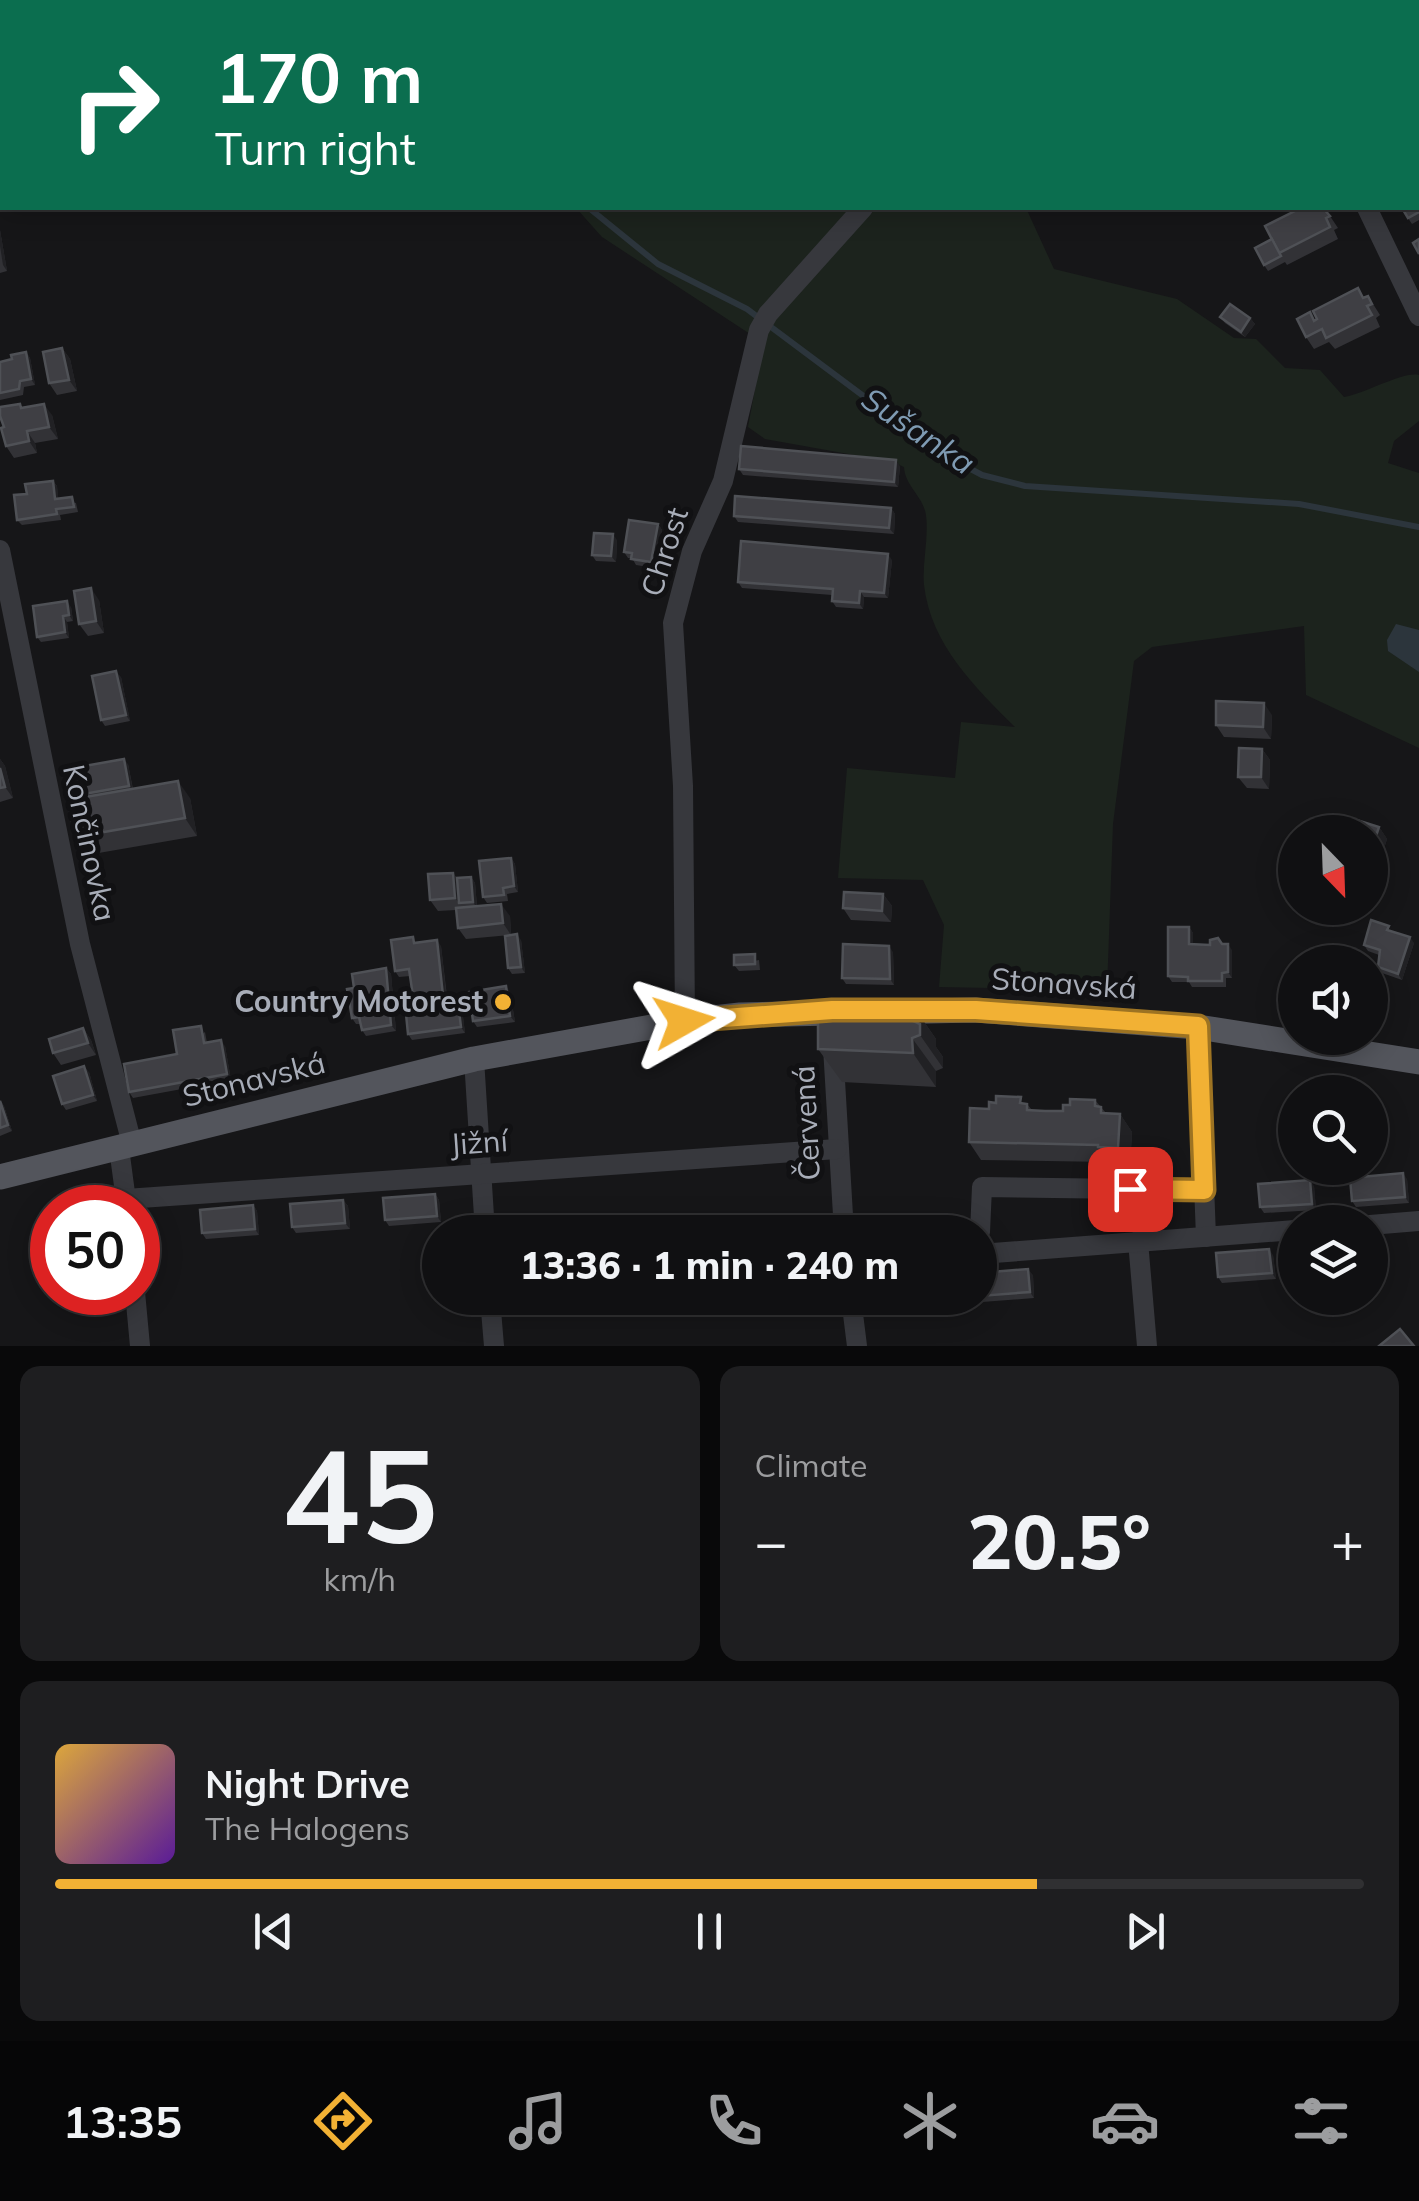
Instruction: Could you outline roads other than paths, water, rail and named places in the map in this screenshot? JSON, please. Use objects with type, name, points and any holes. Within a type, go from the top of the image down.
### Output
[{"type":"main road","name":"Stonavská","points":[[0,1177],[474,1059],[684,1021],[832,1010],[976,1010],[1198,1026],[1419,1062]]},
{"type":"street","name":"Chrost","points":[[684,1021],[683,786],[673,623],[692,551],[722,481],[764,322],[860,210]]},
{"type":"street","points":[[1368,210],[1419,316]]},
{"type":"street","name":"Končinovka","points":[[0,550],[80,944],[126,1146],[126,1185]]},
{"type":"street","name":"Červená","points":[[832,1010],[843,1215]]},
{"type":"street","points":[[1198,1026],[1206,1237]]},
{"type":"street","points":[[474,1059],[484,1215]]},
{"type":"street","name":"Jižní","points":[[160,1200],[481,1172],[837,1148]]},
{"type":"street","points":[[981,1215],[982,1188],[1204,1190]]},
{"type":"street","points":[[1388,1223],[1419,1221]]},
{"type":"street","points":[[997,1252],[1278,1231]]},
{"type":"street","points":[[1138,1240],[1147,1346]]},
{"type":"street","points":[[137,1315],[140,1346]]},
{"type":"street","points":[[491,1315],[494,1346]]},
{"type":"street","points":[[853,1315],[857,1346]]},
{"type":"waterway","name":"Sušanka","points":[[591,210],[658,264],[747,309],[937,451],[982,475],[1025,486],[1299,504],[1419,527]]},
{"type":"place","name":"Country Motorest","points":[[503,1002]]}]
